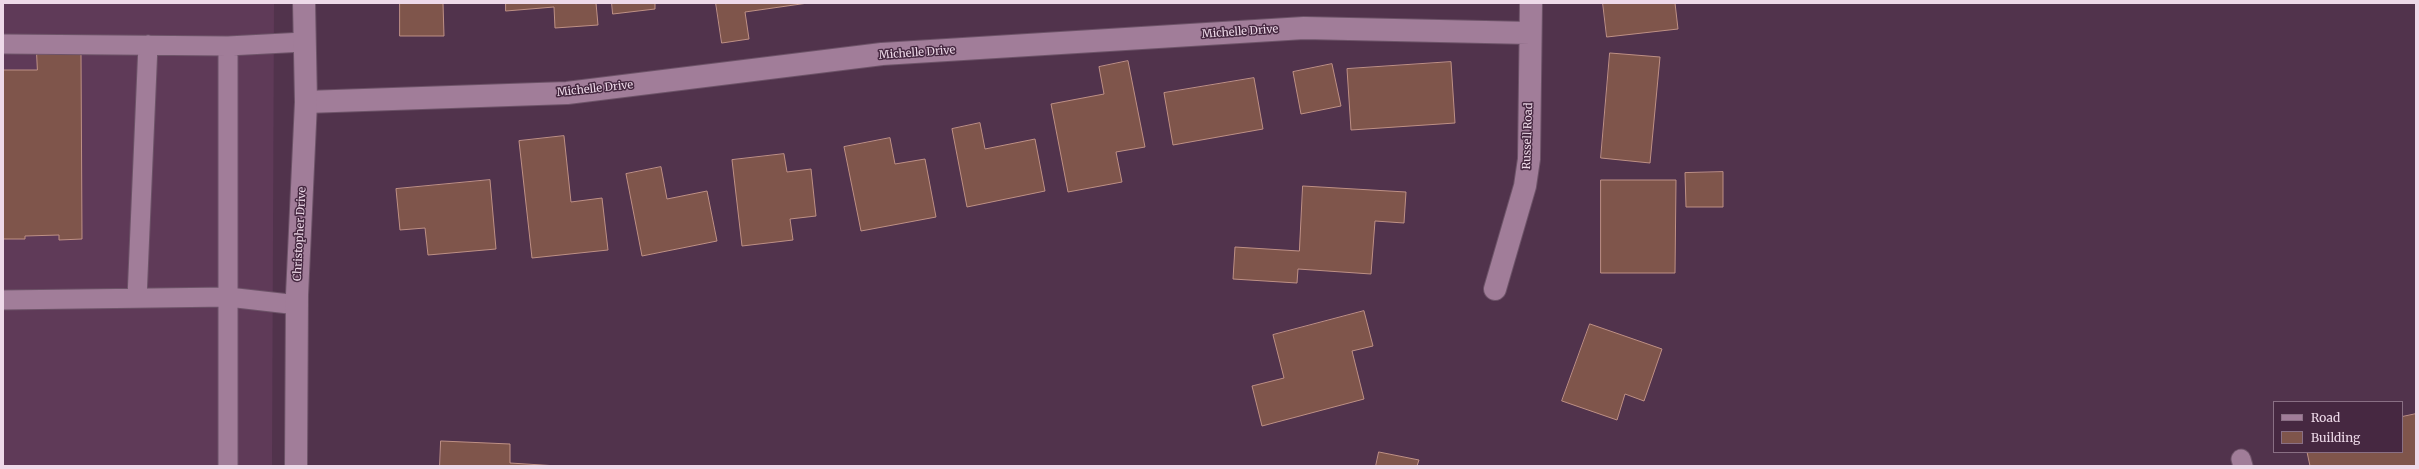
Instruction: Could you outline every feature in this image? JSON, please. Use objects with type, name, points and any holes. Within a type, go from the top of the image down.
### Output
[{"type":"street","name":"Christopher Drive","points":[[296,466],[298,305],[306,102],[304,3]]},
{"type":"street","name":"Russell Road","points":[[1495,289],[1525,186],[1529,159],[1531,3]]},
{"type":"street","name":"Michelle Drive","points":[[306,102],[567,93],[882,54],[1304,28],[1530,33]]},
{"type":"lane","points":[[3,44],[228,46],[304,42]]},
{"type":"lane","points":[[137,298],[148,45]]},
{"type":"lane","points":[[228,46],[228,466]]},
{"type":"lane","points":[[3,300],[228,297],[298,305]]},
{"type":"shaded area","points":[[3,3],[274,3],[272,466],[3,466]]},
{"type":"building","points":[[400,3],[443,3],[444,36],[400,36]]},
{"type":"building","points":[[506,3],[596,3],[598,25],[555,28],[554,7],[506,11]]},
{"type":"building","points":[[612,3],[655,3],[655,9],[613,14]]},
{"type":"building","points":[[716,3],[808,3],[745,12],[749,39],[722,43]]},
{"type":"building","points":[[1603,3],[1675,3],[1678,29],[1607,37]]},
{"type":"building","points":[[1610,53],[1660,57],[1650,163],[1601,158]]},
{"type":"building","points":[[37,54],[81,54],[82,239],[59,240],[59,235],[25,236],[25,239],[3,239],[3,70],[37,70]]},
{"type":"building","points":[[1128,61],[1145,147],[1116,152],[1122,182],[1068,192],[1051,104],[1104,94],[1099,67]]},
{"type":"building","points":[[1451,62],[1455,123],[1351,130],[1347,69]]},
{"type":"building","points":[[1332,64],[1341,106],[1301,114],[1293,72]]},
{"type":"building","points":[[1254,78],[1263,129],[1173,145],[1164,93]]},
{"type":"building","points":[[980,123],[985,149],[1035,139],[1045,191],[967,207],[952,129]]},
{"type":"building","points":[[564,136],[571,202],[602,198],[608,250],[532,258],[519,141]]},
{"type":"building","points":[[890,138],[895,164],[925,159],[936,217],[861,231],[844,147]]},
{"type":"building","points":[[784,154],[787,172],[811,169],[816,216],[790,219],[793,240],[742,246],[732,160]]},
{"type":"building","points":[[661,167],[667,199],[707,191],[717,241],[642,256],[626,174]]},
{"type":"building","points":[[1723,172],[1723,207],[1686,207],[1685,173]]},
{"type":"building","points":[[490,180],[496,249],[428,255],[425,228],[400,230],[396,189]]},
{"type":"building","points":[[1601,180],[1676,180],[1675,273],[1601,273]]},
{"type":"building","points":[[1303,186],[1406,192],[1404,223],[1375,221],[1371,274],[1298,269],[1297,283],[1233,279],[1235,247],[1299,251]]},
{"type":"building","points":[[1364,311],[1373,346],[1352,351],[1364,399],[1262,426],[1252,386],[1284,378],[1273,335]]},
{"type":"building","points":[[1590,324],[1662,349],[1644,401],[1625,394],[1617,420],[1562,401]]},
{"type":"building","points":[[2416,414],[2416,466],[2310,466],[2307,453],[2403,453],[2403,417]]},
{"type":"building","points":[[441,441],[510,444],[510,463],[558,466],[440,466]]},
{"type":"building","points":[[1379,452],[1419,460],[1417,466],[1376,466]]}]
